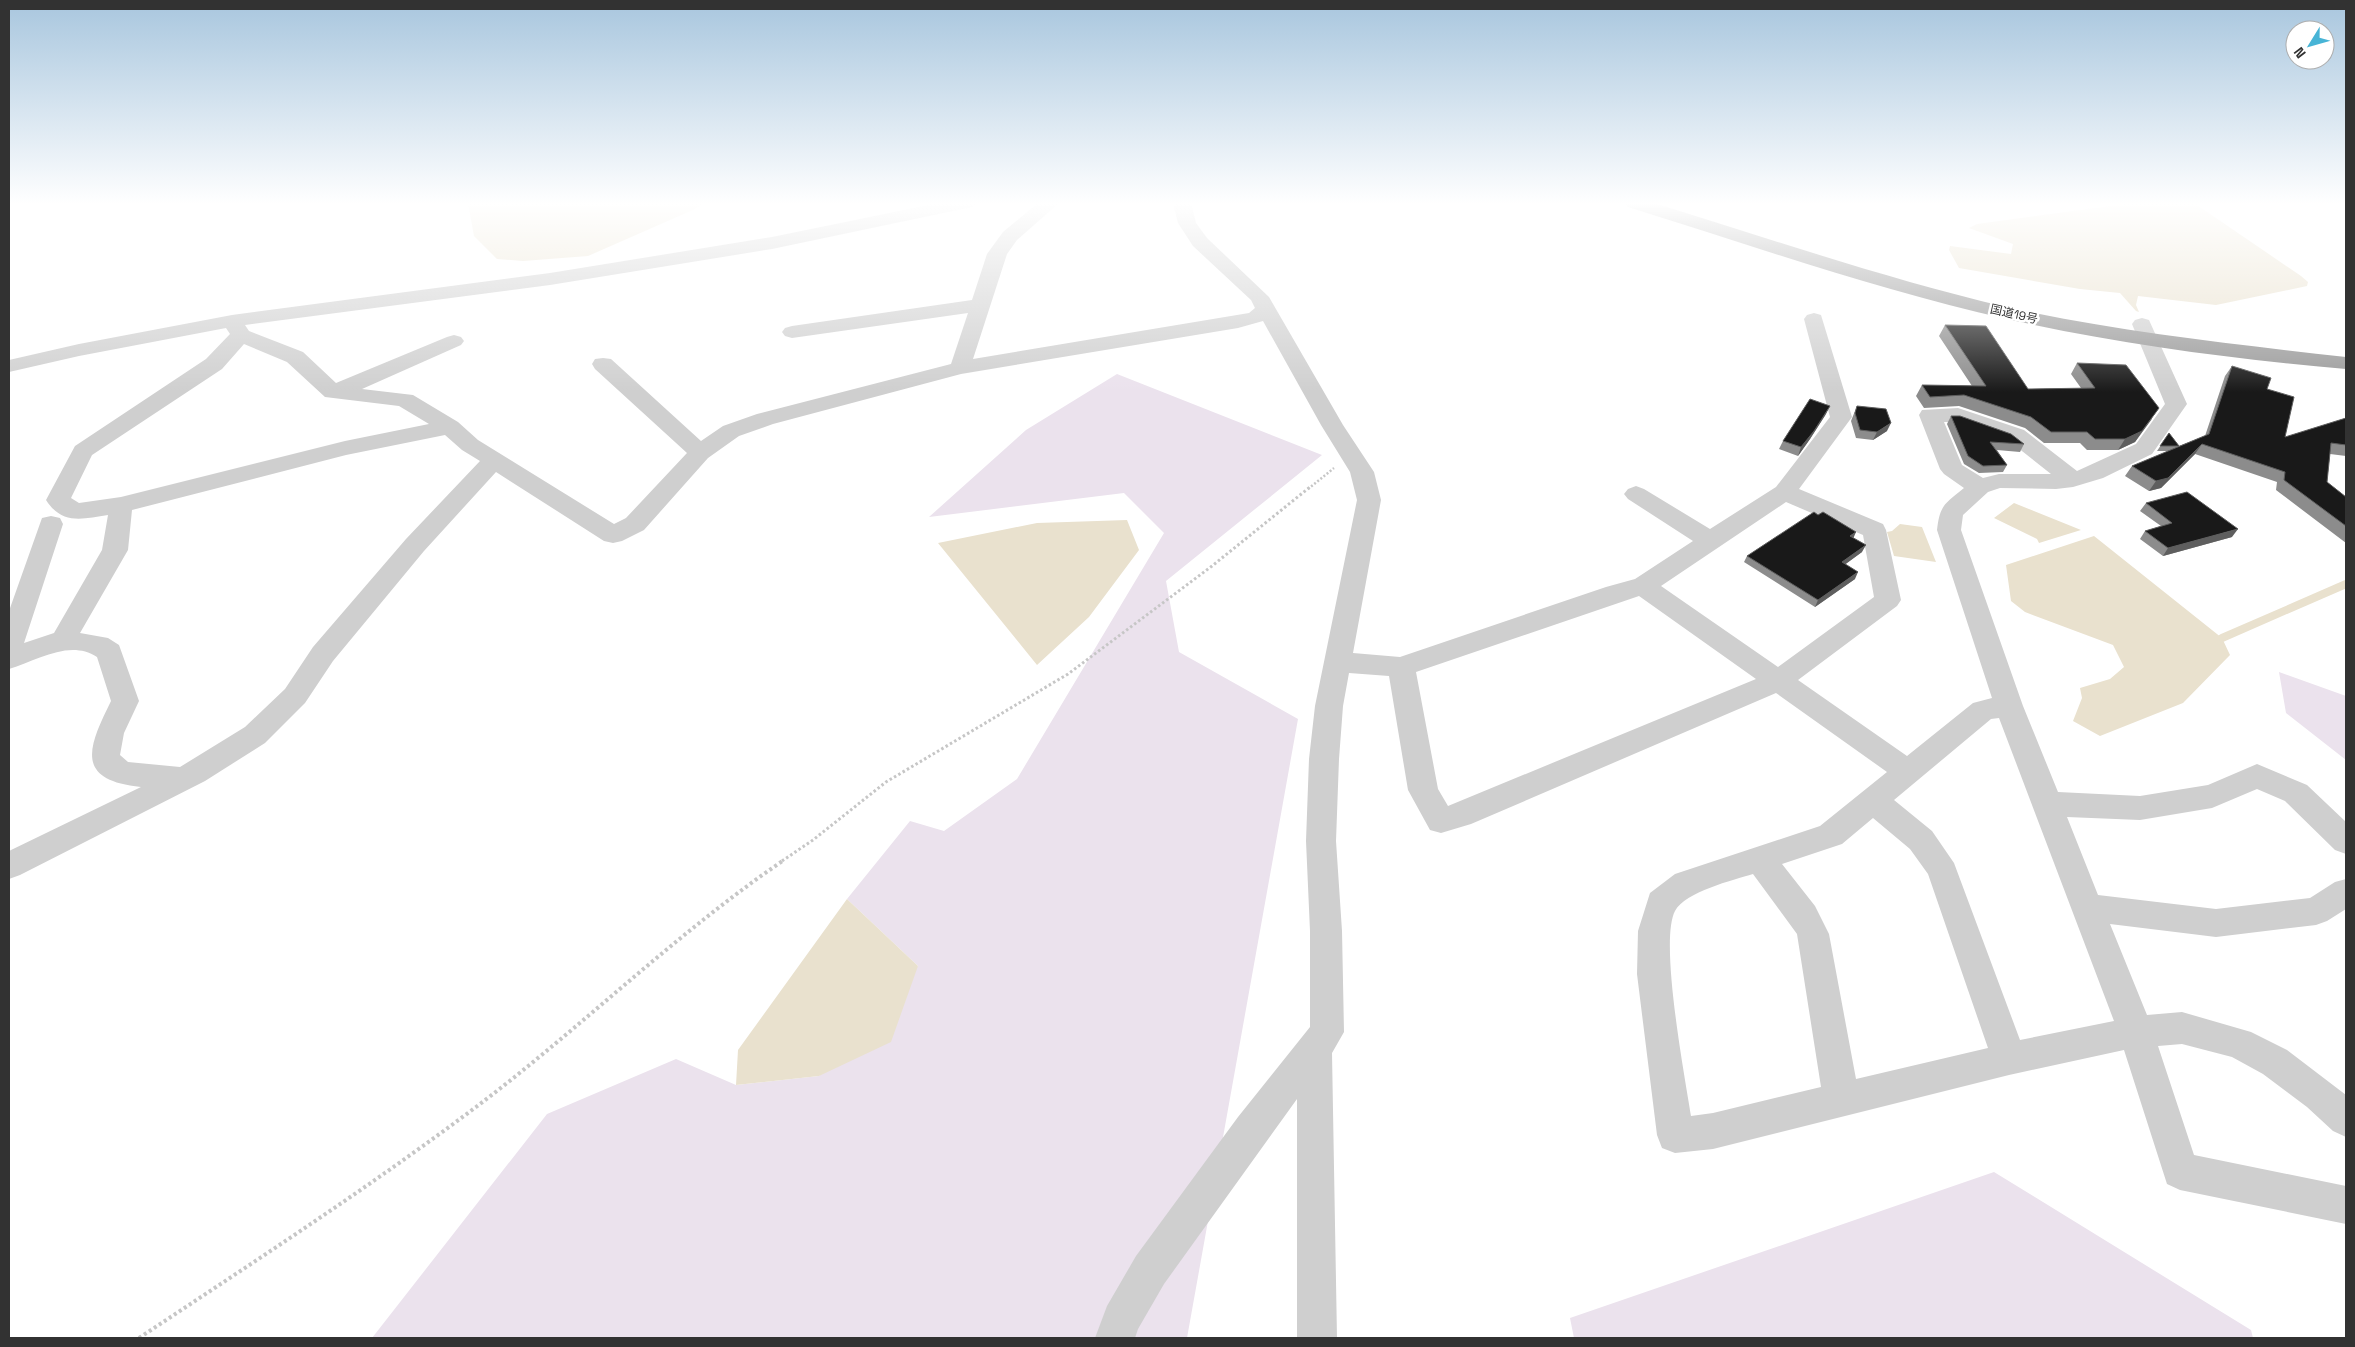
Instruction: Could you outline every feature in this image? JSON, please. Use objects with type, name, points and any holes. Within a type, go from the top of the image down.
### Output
[{"type":"highway","name":"国道19号","points":[[1839,266],[1964,302],[2038,319],[2146,332],[2346,363]]},
{"type":"highway","name":"国道19号","points":[[1880,266],[1961,289],[2146,332],[2346,349]]},
{"type":"street","points":[[9,366],[79,350],[236,328],[627,266]]},
{"type":"street","points":[[960,368],[993,266]]},
{"type":"street","points":[[1114,1338],[1121,1320],[1150,1270],[1327,1032],[1326,931],[1321,832],[1324,758],[1329,706],[1369,500],[1362,472],[1350,456],[1267,309],[1259,297],[1224,266]]},
{"type":"street","points":[[792,332],[980,306]]},
{"type":"street","points":[[236,328],[295,357],[334,392],[405,400],[450,427],[470,445],[613,535],[635,524],[700,453],[731,430],[765,419],[960,368],[1238,322],[1256,317],[1267,309]]},
{"type":"street","points":[[1338,662],[1402,667],[1615,593],[1643,586],[1784,492],[1841,417],[1814,319]]},
{"type":"street","points":[[236,328],[214,364],[83,451],[58,500],[74,512],[121,505],[300,459],[450,427]]},
{"type":"street","points":[[2146,332],[2176,404],[2144,449],[2094,473],[2073,480],[2056,482],[1999,481],[1980,487],[1951,512],[1949,530],[2009,706],[2136,1032],[2180,1171],[2346,1205]]},
{"type":"street","points":[[334,392],[454,341]]},
{"type":"street","points":[[604,364],[700,453]]},
{"type":"street","points":[[1980,487],[1952,469],[1930,415],[1958,415],[2012,433],[2073,480]]},
{"type":"street","points":[[9,866],[183,779],[255,735],[295,696],[323,654],[402,560],[494,460]]},
{"type":"street","points":[[1402,667],[1423,790],[1441,821],[1470,811],[1778,681],[1888,600],[1874,530],[1784,492]]},
{"type":"street","points":[[1636,494],[1711,542]]},
{"type":"street","points":[[63,640],[115,550],[121,505]]},
{"type":"street","points":[[9,649],[51,524]]},
{"type":"street","points":[[1643,586],[1907,771]]},
{"type":"street","points":[[9,659],[63,640],[98,645],[109,652],[125,701],[110,733],[105,758],[120,773],[183,779]]},
{"type":"street","points":[[2009,706],[1983,710],[1830,835],[1686,884],[1661,904],[1656,919],[1654,974],[1675,1135],[1713,1130],[2008,1059],[2136,1032],[2182,1028],[2239,1043],[2275,1062],[2320,1095],[2346,1119]]},
{"type":"street","points":[[2047,804],[2140,808],[2212,796],[2257,776],[2296,793],[2346,841]]},
{"type":"street","points":[[1872,801],[1917,834],[1932,851],[1943,872],[2008,1059]]},
{"type":"street","points":[[1760,859],[1804,916],[1813,934],[1841,1098]]},
{"type":"street","points":[[2087,907],[2216,924],[2316,911],[2346,892]]},
{"type":"street","points":[[1314,1049],[1317,1338]]},
{"type":"path","points":[[139,1338],[329,1211],[474,1108],[562,1039],[734,894],[813,840],[886,782],[1068,674],[1196,578],[1350,456]]},
{"type":"shaded area","points":[[1958,266],[2286,266],[2308,282],[2307,286],[2216,305],[2138,296],[2136,305],[2139,312],[2120,293],[2080,289],[1959,268]]},
{"type":"shaded area","points":[[1117,374],[1322,455],[1166,581],[1179,652],[1298,719],[1187,1338],[372,1338],[547,1114],[676,1059],[736,1085],[819,1076],[918,966],[847,899],[910,821],[944,831],[1017,779],[1164,533],[1124,493],[929,517],[1026,430]]},
{"type":"shaded area","points":[[2014,503],[2081,530],[2039,543],[2037,539],[1994,518]]},
{"type":"shaded area","points":[[1127,520],[1139,550],[1089,617],[1037,665],[938,543],[1037,523]]},
{"type":"shaded area","points":[[1900,524],[1922,527],[1936,562],[1894,556],[1887,532],[1892,531]]},
{"type":"shaded area","points":[[2094,536],[2222,638],[2230,655],[2183,703],[2100,736],[2073,721],[2082,698],[2080,688],[2110,679],[2124,667],[2113,645],[2025,612],[2011,601],[2006,565]]},
{"type":"shaded area","points":[[2279,672],[2346,696],[2346,760],[2286,713]]},
{"type":"shaded area","points":[[847,899],[918,966],[891,1042],[819,1076],[736,1085],[738,1050]]},
{"type":"shaded area","points":[[1994,1172],[2251,1330],[2253,1338],[1574,1338],[1570,1318]]},
{"type":"building","points":[[1945,325],[1986,326],[2028,389],[2095,388],[2077,363],[2126,365],[2159,408],[2142,431],[2125,439],[2095,439],[2087,432],[2051,432],[2031,417],[1964,395],[1930,397],[1922,385],[1986,386]]},
{"type":"building","points":[[2232,366],[2271,378],[2267,389],[2294,397],[2285,437],[2346,418],[2346,445],[2331,443],[2327,482],[2346,497],[2346,526],[2284,480],[2285,472],[2202,444],[2168,478],[2156,481],[2132,466],[2209,434]]},
{"type":"building","points":[[1810,399],[1830,406],[1801,447],[1783,441]]},
{"type":"building","points":[[1857,406],[1886,409],[1891,423],[1877,432],[1860,430],[1855,413]]},
{"type":"building","points":[[1951,416],[1960,416],[2011,434],[2024,444],[1990,442],[2007,465],[1983,466],[1968,456]]},
{"type":"building","points":[[2169,433],[2179,446],[2160,446]]},
{"type":"building","points":[[2187,492],[2238,529],[2168,548],[2145,531],[2172,523],[2146,503]]},
{"type":"building","points":[[1814,512],[1818,515],[1823,512],[1856,532],[1850,536],[1866,545],[1842,562],[1858,572],[1818,600],[1747,556]]},
{"type":"waterway","points":[[2222,638],[2346,584]]}]
